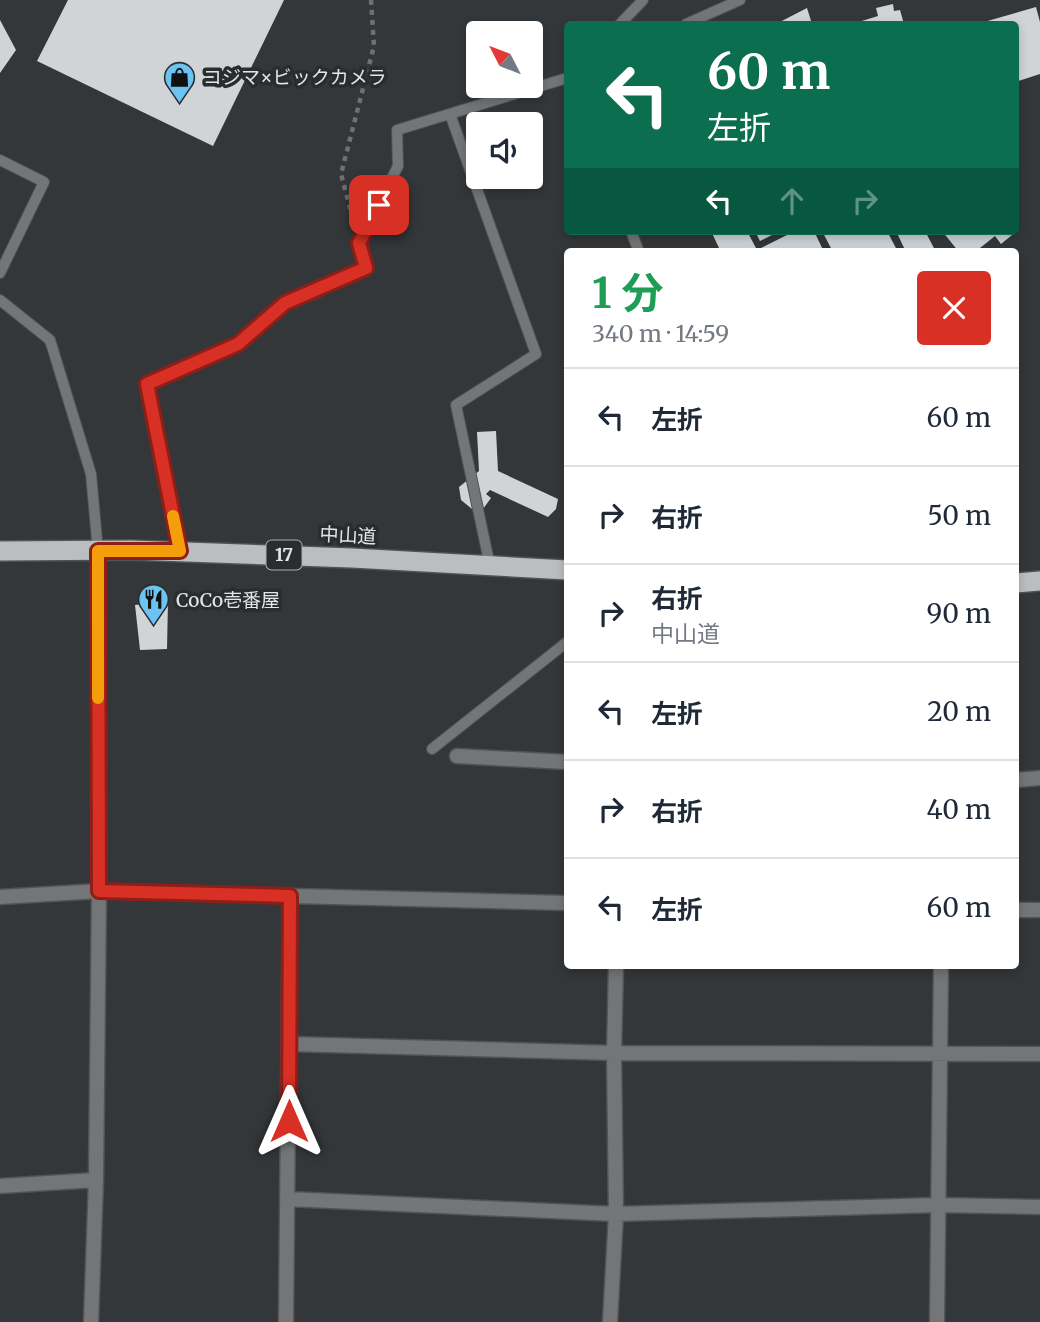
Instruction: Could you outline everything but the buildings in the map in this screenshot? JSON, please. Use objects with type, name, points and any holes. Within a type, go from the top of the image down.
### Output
[{"type":"highway","name":"中山道","points":[[0,551],[180,551],[564,570]]},
{"type":"highway","points":[[1019,583],[1040,581]]},
{"type":"street","points":[[91,1322],[96,1180],[99,891],[98,551]]},
{"type":"street","points":[[457,756],[564,762]]},
{"type":"street","points":[[1019,780],[1040,778]]},
{"type":"street","points":[[0,897],[99,891],[564,902]]},
{"type":"street","points":[[286,1322],[290,896]]},
{"type":"street","points":[[1019,910],[1040,910]]},
{"type":"street","points":[[610,1322],[616,1214],[616,969]]},
{"type":"street","points":[[937,1322],[941,969]]},
{"type":"street","points":[[290,1044],[614,1053],[1040,1054]]},
{"type":"street","points":[[0,1186],[96,1180]]},
{"type":"street","points":[[288,1199],[616,1214],[937,1205],[1040,1207]]},
{"type":"lane","points":[[623,21],[643,0]]},
{"type":"lane","points":[[693,21],[740,0]]},
{"type":"lane","points":[[180,551],[147,384],[238,344],[285,303],[366,268],[359,243],[398,166],[397,130],[564,79]]},
{"type":"lane","points":[[450,114],[536,354],[456,405],[490,566]]},
{"type":"lane","points":[[0,160],[44,182],[0,273]]},
{"type":"lane","points":[[0,300],[50,340],[91,474],[98,551]]},
{"type":"lane","points":[[432,748],[564,644]]},
{"type":"path","points":[[359,243],[341,174],[374,46],[371,0]]},
{"type":"slow traffic","points":[[98,698],[98,551],[180,551],[173,516]]},
{"type":"place","name":"コジマ×ビックカメラ","points":[[180,104]]},
{"type":"place","name":"CoCo壱番屋","points":[[153,627]]},
{"type":"route","points":[[289,1121],[290,896],[99,891],[98,551],[180,551],[147,384],[238,344],[285,303],[366,268],[359,243],[379,205]]}]
